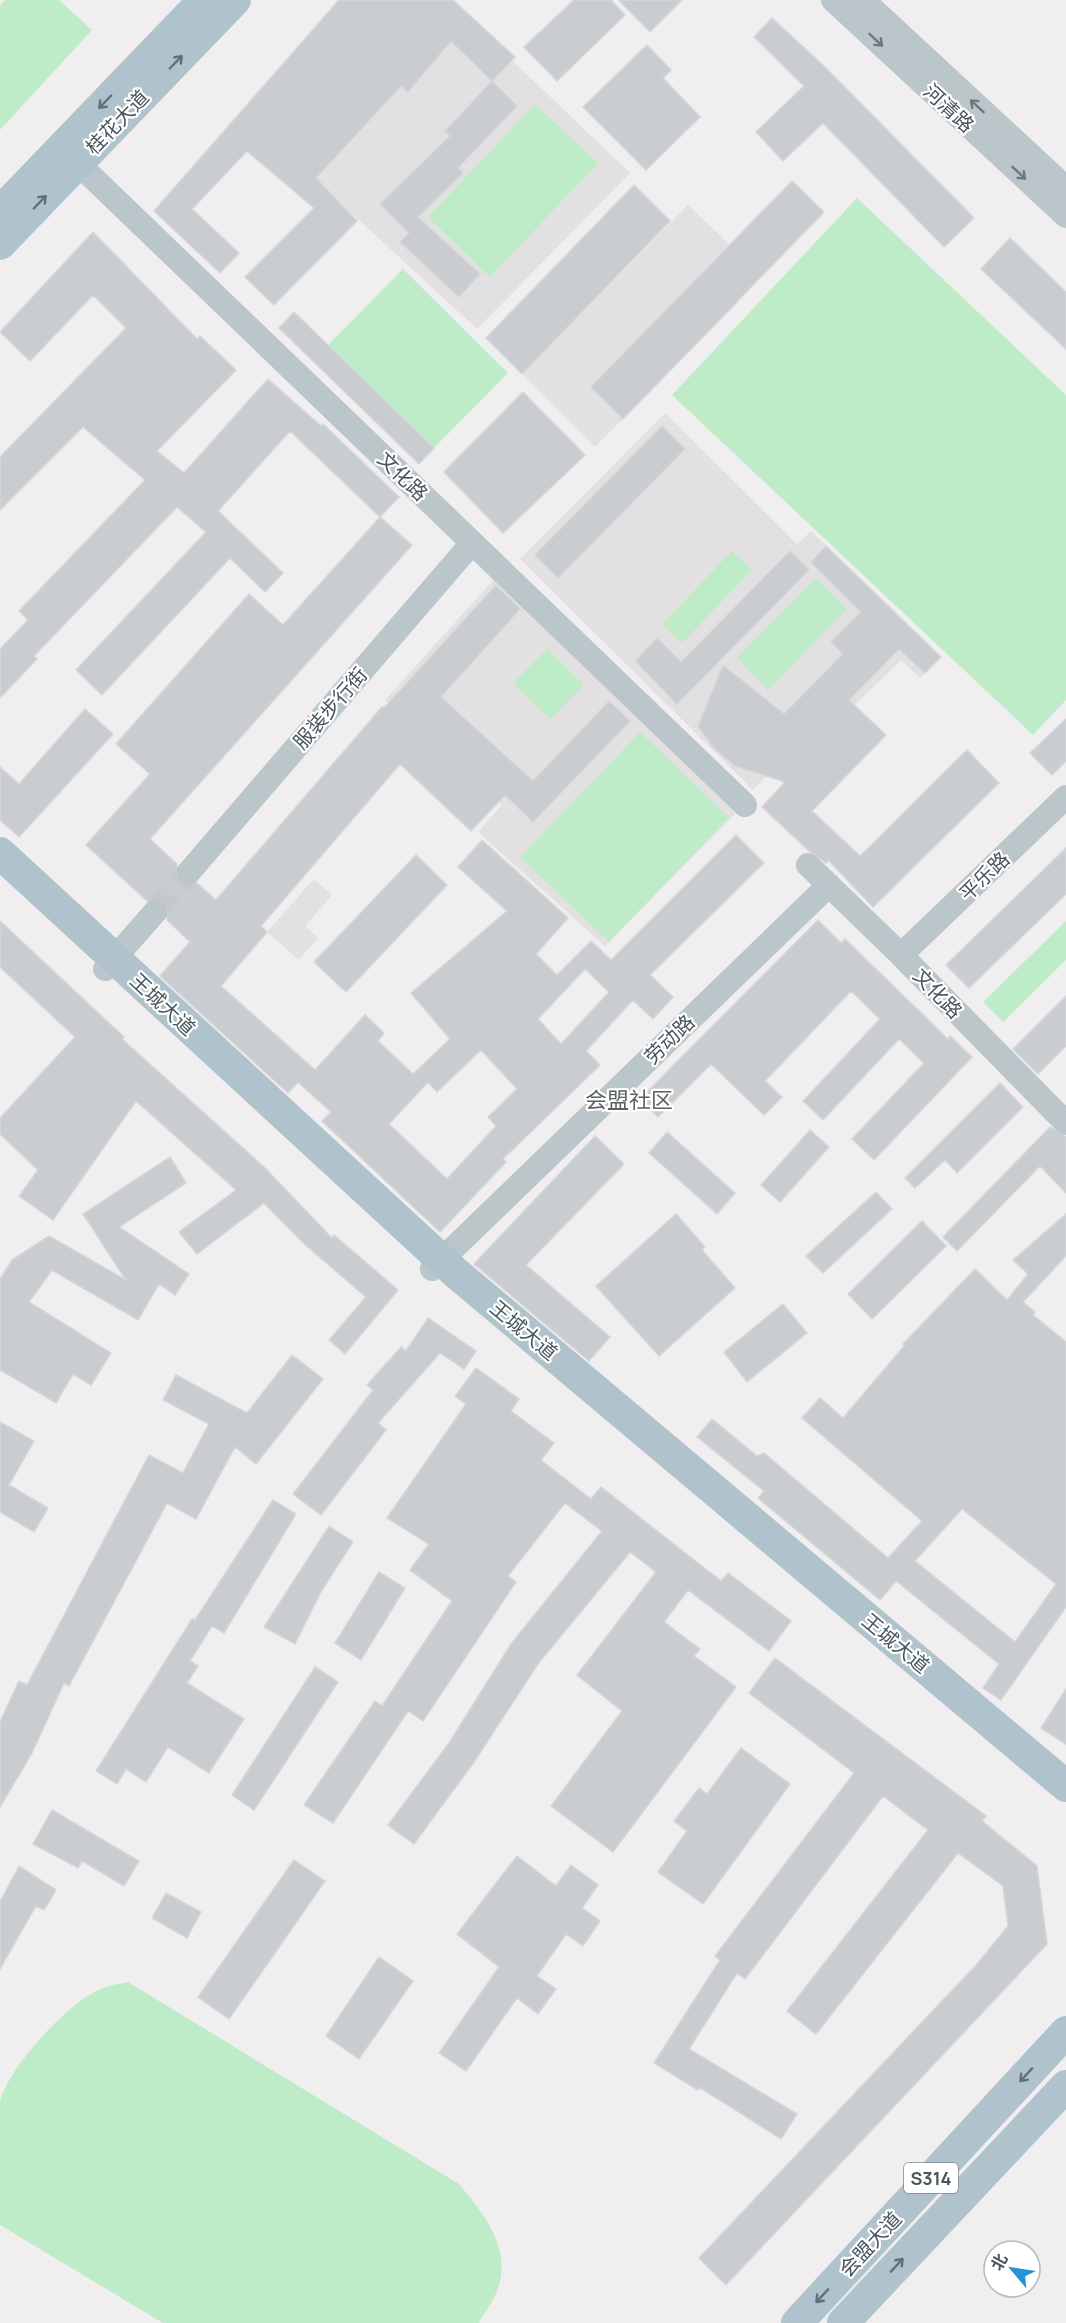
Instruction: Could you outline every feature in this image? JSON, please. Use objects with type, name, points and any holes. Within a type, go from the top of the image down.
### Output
[{"type":"main road","name":"桂花大道","points":[[0,244],[70,155],[204,0]]},
{"type":"main road","name":"桂花大道","points":[[0,212],[70,155],[235,0]]},
{"type":"main road","name":"王城大道","points":[[0,853],[436,1264],[1066,1786]]},
{"type":"main road","name":"王城大道","points":[[0,872],[105,969],[436,1264],[1066,1804]]},
{"type":"main road","name":"会盟大道","points":[[797,2323],[1066,2032]]},
{"type":"main road","name":"会盟大道","points":[[843,2323],[1066,2086]]},
{"type":"street","name":"河清路","points":[[833,0],[1066,216]]},
{"type":"street","name":"河清路","points":[[863,0],[1066,188]]},
{"type":"street","name":"文化路","points":[[70,155],[745,805]]},
{"type":"street","name":"服装步行街","points":[[189,872],[472,543]]},
{"type":"street","name":"平乐路","points":[[901,955],[1066,797]]},
{"type":"street","name":"文化路","points":[[808,865],[901,955],[1066,1123]]},
{"type":"street","name":"劳动路","points":[[436,1264],[829,885]]},
{"type":"street","points":[[105,969],[155,912]]},
{"type":"shaded area","points":[[449,0],[630,173],[477,329],[297,163]]},
{"type":"shaded area","points":[[688,205],[729,244],[705,269],[739,302],[595,447],[522,374]]},
{"type":"shaded area","points":[[665,413],[797,544],[811,531],[941,657],[920,678],[901,660],[798,761],[789,752],[753,790],[520,559]]},
{"type":"shaded area","points":[[497,576],[736,813],[605,946],[478,832],[502,805],[385,700]]},
{"type":"shaded area","points":[[314,879],[332,895],[305,926],[318,938],[299,960],[267,932]]},
{"type":"green space","points":[[5,0],[59,0],[92,30],[0,130],[0,5]]},
{"type":"green space","points":[[535,104],[598,163],[490,277],[428,217]]},
{"type":"green space","points":[[857,198],[1066,395],[1066,700],[1033,735],[672,395]]},
{"type":"green space","points":[[403,269],[508,373],[434,448],[328,345]]},
{"type":"green space","points":[[732,551],[752,570],[682,643],[662,624]]},
{"type":"green space","points":[[816,578],[847,609],[768,690],[737,658]]},
{"type":"green space","points":[[547,649],[584,685],[550,719],[513,683]]},
{"type":"green space","points":[[640,732],[729,817],[609,942],[520,857]]},
{"type":"green space","points":[[1066,921],[1066,960],[1003,1022],[983,1002]]},
{"type":"green space","points":[[128,1982],[459,2184],[478,2207],[499,2247],[501,2276],[497,2291],[479,2323],[163,2323],[0,2225],[0,2102],[5,2088],[14,2072],[41,2038],[73,2007],[101,1989]]},
{"type":"building","points":[[339,0],[453,0],[515,57],[492,81],[451,41],[408,92],[401,86],[316,178],[357,221],[274,305],[245,277],[314,208],[247,151],[192,209],[239,253],[220,273],[154,211]]},
{"type":"building","points":[[574,0],[611,0],[625,15],[557,81],[524,47]]},
{"type":"building","points":[[619,0],[682,0],[650,32]]},
{"type":"building","points":[[772,18],[825,67],[974,218],[944,247],[823,123],[783,161],[756,132],[804,86],[754,37]]},
{"type":"building","points":[[647,45],[671,70],[663,78],[700,117],[646,170],[583,107]]},
{"type":"building","points":[[492,81],[517,106],[458,168],[463,173],[418,217],[480,274],[459,297],[400,242],[409,233],[380,204],[450,136],[445,131]]},
{"type":"building","points":[[792,181],[824,212],[623,419],[591,387]]},
{"type":"building","points":[[634,185],[670,221],[522,374],[486,338]]},
{"type":"building","points":[[93,232],[197,339],[200,336],[236,370],[157,451],[184,473],[268,379],[321,426],[323,424],[399,497],[380,517],[290,431],[218,511],[283,573],[265,592],[230,558],[102,695],[76,670],[206,532],[177,507],[34,656],[37,659],[0,698],[0,649],[28,620],[19,611],[145,480],[83,427],[0,510],[0,457],[126,328],[93,295],[30,361],[0,332]]},
{"type":"building","points":[[1010,238],[1066,292],[1066,349],[981,269]]},
{"type":"building","points":[[294,312],[434,448],[419,464],[279,328]]},
{"type":"building","points":[[523,392],[585,455],[503,533],[444,472]]},
{"type":"building","points":[[662,426],[685,449],[558,578],[535,555]]},
{"type":"building","points":[[380,517],[412,545],[150,839],[177,864],[175,876],[180,883],[187,886],[197,883],[216,900],[382,707],[384,708],[496,585],[520,609],[441,697],[533,781],[609,701],[630,721],[533,822],[505,795],[471,831],[400,764],[261,926],[267,932],[221,986],[315,1070],[365,1015],[384,1033],[378,1041],[413,1074],[450,1039],[411,993],[507,911],[458,867],[482,840],[568,918],[536,954],[557,975],[591,941],[611,960],[736,835],[764,863],[650,975],[673,997],[653,1019],[633,1000],[586,1051],[600,1065],[503,1159],[506,1162],[440,1232],[322,1121],[331,1112],[298,1082],[288,1093],[160,976],[190,942],[167,920],[169,908],[165,902],[157,898],[147,901],[86,845],[150,774],[116,744],[249,594],[283,625]],"holes":[[[585,969],[609,992],[561,1044],[538,1019]],[[481,1050],[517,1089],[488,1117],[496,1126],[447,1179],[389,1124],[428,1082],[437,1092]]]},
{"type":"building","points":[[826,546],[941,657],[925,673],[899,649],[849,700],[886,735],[812,811],[860,856],[967,750],[999,783],[873,907],[828,860],[826,863],[809,851],[762,807],[785,782],[735,766],[714,748],[698,726],[723,665],[784,714],[843,654],[831,642],[861,612],[811,562]]},
{"type":"building","points":[[790,551],[809,570],[677,704],[635,661],[657,638],[681,662]]},
{"type":"building","points":[[85,709],[113,734],[19,837],[0,820],[0,767],[19,784]]},
{"type":"building","points":[[1066,719],[1066,761],[1052,775],[1030,753]]},
{"type":"building","points":[[1066,848],[1066,894],[969,988],[946,965]]},
{"type":"building","points":[[416,855],[447,885],[346,992],[314,962]]},
{"type":"building","points":[[818,920],[841,943],[845,939],[948,1039],[950,1036],[972,1057],[874,1160],[852,1139],[924,1063],[899,1039],[823,1120],[803,1101],[880,1019],[851,991],[765,1081],[782,1097],[764,1115],[711,1064],[658,1117],[640,1099]]},
{"type":"building","points":[[0,921],[124,1037],[122,1039],[265,1168],[332,1238],[334,1235],[398,1290],[345,1354],[329,1340],[366,1297],[302,1242],[264,1203],[197,1254],[179,1232],[236,1190],[136,1101],[53,1220],[19,1196],[38,1170],[0,1134],[0,1118],[75,1037],[0,967]]},
{"type":"building","points":[[1066,996],[1066,1046],[1038,1074],[1013,1049]]},
{"type":"building","points":[[1000,1083],[1023,1107],[957,1173],[945,1160],[915,1188],[905,1178]]},
{"type":"building","points":[[1050,1127],[1066,1137],[1066,1193],[1040,1166],[957,1251],[943,1237]]},
{"type":"building","points":[[810,1130],[829,1147],[780,1202],[761,1185]]},
{"type":"building","points":[[667,1132],[735,1193],[717,1214],[649,1153]]},
{"type":"building","points":[[595,1136],[624,1164],[526,1265],[610,1337],[589,1361],[474,1264]]},
{"type":"building","points":[[170,1157],[186,1183],[119,1227],[189,1274],[175,1295],[159,1284],[138,1320],[52,1270],[29,1302],[111,1353],[91,1385],[73,1374],[56,1403],[0,1370],[0,1279],[12,1260],[49,1236],[126,1280],[83,1214]]},
{"type":"building","points":[[876,1192],[892,1209],[823,1273],[806,1256]]},
{"type":"building","points":[[676,1214],[705,1247],[702,1250],[735,1288],[659,1356],[596,1286]]},
{"type":"building","points":[[1066,1214],[1066,1256],[1023,1302],[1035,1312],[1033,1315],[1066,1342],[1066,1607],[1001,1700],[983,1688],[999,1664],[896,1581],[880,1600],[758,1498],[764,1491],[697,1437],[712,1419],[757,1456],[764,1453],[888,1558],[922,1521],[802,1418],[820,1398],[843,1418],[905,1345],[903,1344],[975,1269],[1007,1300],[1028,1274],[1013,1260]],"holes":[[[962,1509],[1056,1584],[1015,1642],[915,1561]]]},
{"type":"building","points":[[922,1221],[946,1246],[872,1319],[848,1294]]},
{"type":"building","points":[[783,1304],[807,1333],[747,1382],[724,1352]]},
{"type":"building","points":[[428,1318],[476,1351],[464,1369],[440,1353],[378,1423],[386,1430],[321,1515],[293,1494],[373,1390],[367,1385],[401,1347],[406,1351]]},
{"type":"building","points":[[292,1355],[323,1379],[256,1464],[235,1447],[196,1519],[167,1503],[69,1686],[64,1683],[32,1753],[0,1807],[0,1722],[19,1681],[27,1685],[149,1455],[183,1473],[209,1424],[163,1400],[176,1375],[247,1413]]},
{"type":"building","points":[[476,1368],[519,1399],[511,1411],[554,1443],[541,1460],[591,1499],[601,1487],[721,1581],[728,1573],[791,1621],[769,1651],[688,1590],[664,1622],[700,1649],[694,1656],[736,1687],[613,1852],[551,1806],[622,1711],[577,1675],[656,1572],[630,1552],[538,1664],[474,1762],[414,1844],[388,1825],[449,1743],[511,1644],[602,1531],[565,1503],[508,1576],[516,1582],[423,1721],[408,1711],[333,1823],[304,1805],[375,1701],[382,1706],[452,1601],[410,1570],[429,1544],[387,1518],[466,1404],[455,1396]]},
{"type":"building","points":[[0,1422],[34,1441],[9,1485],[48,1508],[34,1532],[0,1512]]},
{"type":"building","points":[[273,1500],[296,1514],[224,1633],[212,1626],[190,1661],[198,1666],[187,1683],[244,1719],[209,1773],[168,1747],[146,1782],[126,1769],[117,1784],[96,1771],[192,1619],[195,1620]]},
{"type":"building","points":[[329,1526],[353,1542],[322,1590],[295,1644],[264,1627]]},
{"type":"building","points":[[379,1572],[405,1588],[361,1660],[335,1643]]},
{"type":"building","points":[[775,1658],[986,1816],[982,1821],[1037,1866],[1047,1944],[726,2285],[699,2258],[978,1963],[1008,1926],[1003,1886],[958,1853],[816,2034],[787,2011],[928,1830],[883,1796],[745,1979],[737,1973],[689,2049],[797,2114],[781,2139],[699,2087],[698,2090],[654,2063],[720,1960],[715,1956],[854,1773],[749,1693]]},
{"type":"building","points":[[315,1667],[338,1682],[254,1810],[232,1795]]},
{"type":"building","points":[[1066,1689],[1066,1744],[1041,1728]]},
{"type":"building","points":[[741,1748],[790,1784],[703,1904],[658,1872],[687,1831],[674,1821],[699,1788],[707,1794]]},
{"type":"building","points":[[52,1810],[139,1861],[124,1886],[82,1861],[78,1868],[33,1844]]},
{"type":"building","points":[[517,1856],[556,1886],[571,1865],[598,1885],[582,1908],[600,1921],[583,1946],[566,1934],[537,1976],[556,1989],[538,2014],[517,1998],[466,2071],[439,2053],[499,1967],[457,1934]]},
{"type":"building","points":[[294,1860],[325,1881],[229,2019],[198,1997]]},
{"type":"building","points":[[19,1866],[56,1890],[44,1910],[36,1906],[0,1969],[0,1902]]},
{"type":"building","points":[[166,1893],[201,1912],[187,1938],[152,1918]]},
{"type":"building","points":[[379,1957],[413,1981],[359,2059],[326,2036]]},
{"type":"tunnel","points":[[155,912],[189,872]]},
{"type":"district","name":"会盟社区","points":[[629,1100]]}]
